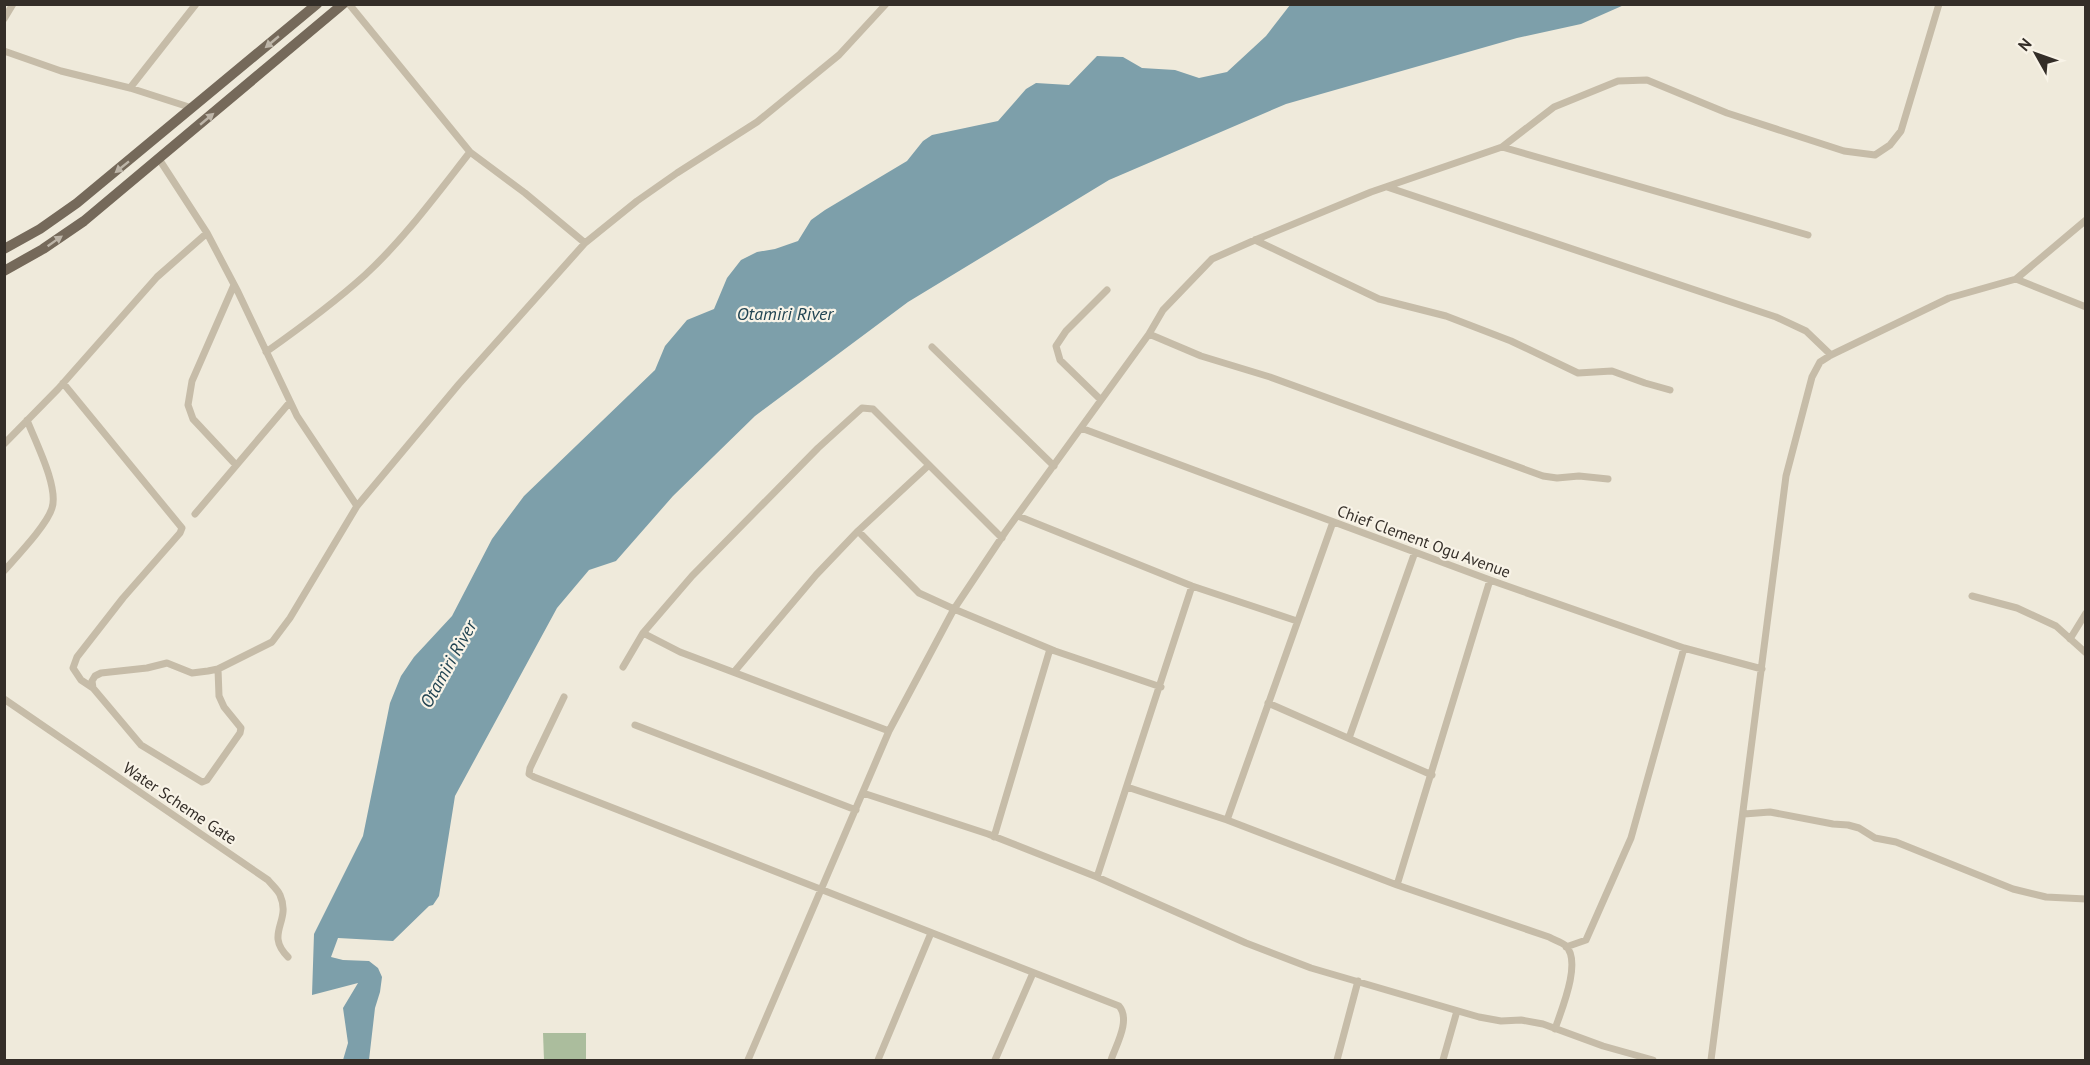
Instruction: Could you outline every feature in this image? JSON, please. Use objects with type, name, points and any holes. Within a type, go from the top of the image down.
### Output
[{"type":"main road","points":[[4,249],[40,229],[77,203],[316,4]]},
{"type":"main road","points":[[4,271],[43,249],[84,221],[343,4]]},
{"type":"street","points":[[4,19],[13,4]]},
{"type":"street","points":[[130,88],[196,4]]},
{"type":"street","points":[[349,4],[470,152],[525,193],[585,243]]},
{"type":"street","points":[[93,688],[92,681],[101,673],[147,668],[160,663],[167,663],[192,673],[218,669],[272,642],[279,635],[357,506],[459,384],[585,243],[669,178],[757,122],[839,55],[886,4]]},
{"type":"street","points":[[748,1060],[889,731],[954,609],[1002,538],[1149,334],[1163,310],[1212,259],[1387,187],[1502,147],[1554,107],[1618,81],[1647,80],[1727,113],[1844,151],[1875,155],[1890,145],[1901,131],[1939,4]]},
{"type":"street","points":[[4,51],[61,71],[130,88],[192,108]]},
{"type":"street","points":[[1502,147],[1808,235]]},
{"type":"street","points":[[266,352],[311,320],[366,274],[400,238],[470,152]]},
{"type":"street","points":[[159,159],[207,233],[297,416],[357,506]]},
{"type":"street","points":[[1387,187],[1776,317],[1806,331],[1832,355]]},
{"type":"street","points":[[1711,1060],[1786,476],[1812,377],[1820,362],[1832,355],[1949,298],[2016,279],[2085,220]]},
{"type":"street","points":[[4,444],[63,383],[157,277],[207,233]]},
{"type":"street","points":[[1255,240],[1379,299],[1446,316],[1511,341],[1578,373],[1612,371],[1670,390]]},
{"type":"street","points":[[2016,279],[2085,307]]},
{"type":"street","points":[[234,285],[192,381],[188,405],[192,419],[236,465]]},
{"type":"street","points":[[1101,400],[1060,360],[1056,346],[1066,331],[1107,290]]},
{"type":"street","points":[[1149,334],[1201,356],[1270,377],[1543,476],[1608,479]]},
{"type":"street","points":[[932,347],[1054,466]]},
{"type":"street","points":[[63,383],[182,528],[77,657],[74,668],[76,674],[93,688],[141,745],[202,782],[207,780],[240,734],[241,728],[224,707],[219,696],[218,669]]},
{"type":"street","points":[[195,514],[290,402]]},
{"type":"street","points":[[623,667],[644,633],[692,576],[818,448],[862,408],[873,409],[1002,538]]},
{"type":"street","points":[[4,571],[52,508],[52,485],[27,420]]},
{"type":"street","name":"Chief Clement Ogu Avenue","points":[[1081,428],[1490,580],[1684,648],[1762,669]]},
{"type":"street","points":[[734,672],[816,575],[858,531],[929,465]]},
{"type":"street","points":[[1018,516],[1192,586],[1297,621]]},
{"type":"street","points":[[1227,820],[1333,522]]},
{"type":"street","points":[[858,531],[919,593],[1050,649],[1161,687]]},
{"type":"street","points":[[1349,738],[1415,552]]},
{"type":"street","points":[[1397,885],[1490,580]]},
{"type":"street","points":[[1097,877],[1161,687],[1192,586]]},
{"type":"street","points":[[1972,596],[2017,608],[2056,626],[2085,653]]},
{"type":"street","points":[[2070,639],[2085,613]]},
{"type":"street","points":[[644,633],[681,652],[889,731]]},
{"type":"street","points":[[1566,946],[1586,940],[1631,838],[1684,648]]},
{"type":"street","points":[[994,837],[1050,649]]},
{"type":"street","points":[[564,697],[529,774],[1119,1006],[1124,1011],[1125,1019],[1111,1060]]},
{"type":"street","name":"Water Scheme Gate","points":[[4,699],[268,880],[280,894],[284,911],[277,941],[280,950],[288,957]]},
{"type":"street","points":[[1268,703],[1432,775]]},
{"type":"street","points":[[635,725],[856,810]]},
{"type":"street","points":[[1127,787],[1227,820],[1397,885],[1549,937],[1566,946],[1573,958],[1568,990],[1555,1029]]},
{"type":"street","points":[[863,793],[994,837],[1097,877],[1311,968],[1479,1017],[1501,1021],[1521,1020],[1555,1029],[1653,1060]]},
{"type":"street","points":[[1744,814],[1770,812],[1848,825],[1859,828],[1875,838],[1896,842],[2013,889],[2046,897],[2085,899]]},
{"type":"street","points":[[878,1060],[931,933]]},
{"type":"street","points":[[995,1060],[1033,973]]},
{"type":"street","points":[[1337,1060],[1358,981]]},
{"type":"street","points":[[1443,1060],[1456,1011]]},
{"type":"green space","points":[[543,1033],[586,1033],[586,1060],[544,1060]]},
{"type":"water","name":"Otamiri River","points":[[1290,5],[1624,5],[1581,24],[1517,38],[1286,104],[1109,180],[908,302],[755,416],[673,496],[616,561],[589,570],[557,608],[455,796],[439,896],[433,905],[429,906],[393,941],[338,938],[331,957],[369,961],[378,968],[382,977],[375,1008],[369,1060],[343,1060],[348,1043],[343,1008],[358,983],[312,995],[314,934],[363,836],[390,703],[401,676],[414,657],[452,616],[492,539],[524,496],[655,370],[665,346],[687,320],[714,309],[727,278],[741,260],[757,252],[798,241],[811,220],[907,161],[923,141],[932,135],[998,121],[1026,89],[1036,83],[1069,85],[1097,56],[1123,57],[1142,68],[1175,70],[1199,78],[1227,72],[1266,36]]}]
